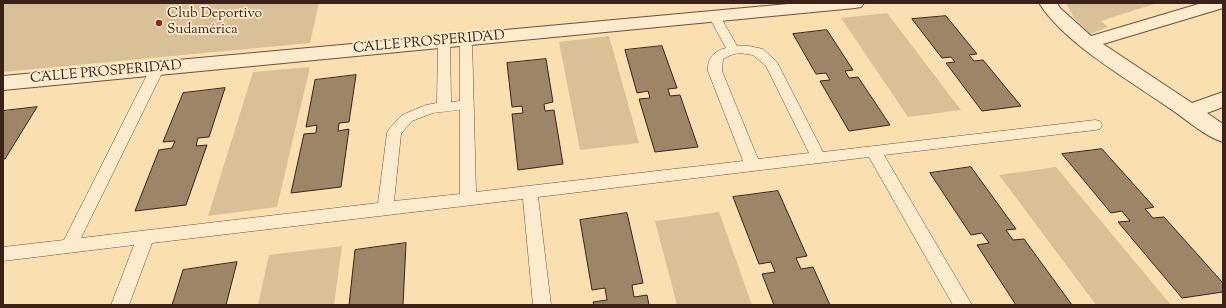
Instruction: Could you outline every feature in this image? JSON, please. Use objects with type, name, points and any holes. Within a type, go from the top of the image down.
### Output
[{"type":"street","name":"CALLE PROSPERIDAD","points":[[3,83],[466,40],[712,10],[855,3]]},
{"type":"street","points":[[1048,3],[1054,12],[1088,43],[1223,134]]},
{"type":"street","points":[[1088,43],[1221,3]]},
{"type":"street","points":[[1189,112],[1223,99]]},
{"type":"lane","points":[[712,10],[734,51]]},
{"type":"lane","points":[[466,40],[468,199]]},
{"type":"lane","points":[[444,42],[444,107]]},
{"type":"lane","points":[[753,166],[715,71],[714,63],[717,57],[725,52],[746,50],[757,51],[765,56],[772,65],[819,158]]},
{"type":"lane","points":[[69,246],[157,69]]},
{"type":"lane","points":[[385,209],[394,133],[407,118],[431,108],[467,105]]},
{"type":"lane","points":[[3,254],[1095,125]]},
{"type":"lane","points":[[874,152],[963,305]]},
{"type":"lane","points":[[530,192],[542,305]]},
{"type":"lane","points":[[120,305],[146,238]]},
{"type":"shaded area","name":"Club Deportivo Sudamérica","points":[[3,3],[319,3],[310,43],[3,72]]},
{"type":"shaded area","points":[[1066,3],[1157,3],[1101,21],[1108,27],[1090,34],[1074,18]]},
{"type":"shaded area","points":[[887,13],[961,110],[908,117],[841,18]]},
{"type":"shaded area","points":[[609,36],[639,143],[580,150],[559,42]]},
{"type":"shaded area","points":[[310,67],[277,207],[208,216],[253,72]]},
{"type":"shaded area","points":[[1056,167],[1171,305],[1096,305],[999,175]]},
{"type":"shaded area","points":[[719,212],[752,305],[677,305],[655,221]]},
{"type":"shaded area","points":[[342,246],[334,305],[258,305],[269,255]]},
{"type":"building","points":[[946,16],[977,54],[969,55],[974,61],[983,60],[1021,106],[982,111],[946,63],[955,62],[951,57],[942,58],[912,19]]},
{"type":"building","points":[[827,30],[853,70],[845,71],[849,78],[858,77],[890,125],[849,131],[820,81],[830,80],[826,73],[816,74],[793,34]]},
{"type":"building","points":[[662,46],[677,88],[668,89],[670,96],[680,95],[698,147],[655,152],[639,99],[650,98],[648,91],[637,93],[625,50]]},
{"type":"building","points":[[546,59],[553,102],[544,104],[545,111],[554,110],[563,164],[518,170],[512,114],[523,113],[522,106],[512,107],[507,63]]},
{"type":"building","points":[[356,75],[349,122],[339,123],[338,131],[349,129],[341,187],[291,193],[304,134],[316,133],[317,125],[306,127],[315,80]]},
{"type":"building","points":[[225,88],[209,137],[198,138],[196,146],[207,145],[186,205],[135,211],[159,150],[172,148],[175,141],[163,142],[183,93]]},
{"type":"building","points":[[37,107],[5,159],[3,159],[3,111]]},
{"type":"building","points":[[1102,149],[1154,207],[1145,209],[1153,218],[1164,217],[1223,283],[1223,292],[1182,298],[1118,222],[1130,221],[1122,211],[1111,213],[1062,154]]},
{"type":"building","points":[[971,167],[1016,229],[1006,230],[1013,240],[1024,239],[1072,305],[1016,305],[977,245],[989,243],[982,233],[971,235],[930,173]]},
{"type":"building","points":[[778,191],[807,256],[796,258],[801,269],[813,267],[830,305],[774,305],[762,274],[775,272],[771,262],[759,264],[733,197]]},
{"type":"building","points":[[627,213],[643,283],[632,285],[634,297],[647,295],[649,305],[594,305],[593,302],[607,300],[605,288],[592,290],[580,220]]},
{"type":"building","points":[[406,243],[403,305],[349,305],[355,250]]},
{"type":"building","points":[[237,262],[226,305],[172,305],[183,270]]},
{"type":"place","name":"Club Deportivo Sudamérica","points":[[159,23]]}]
